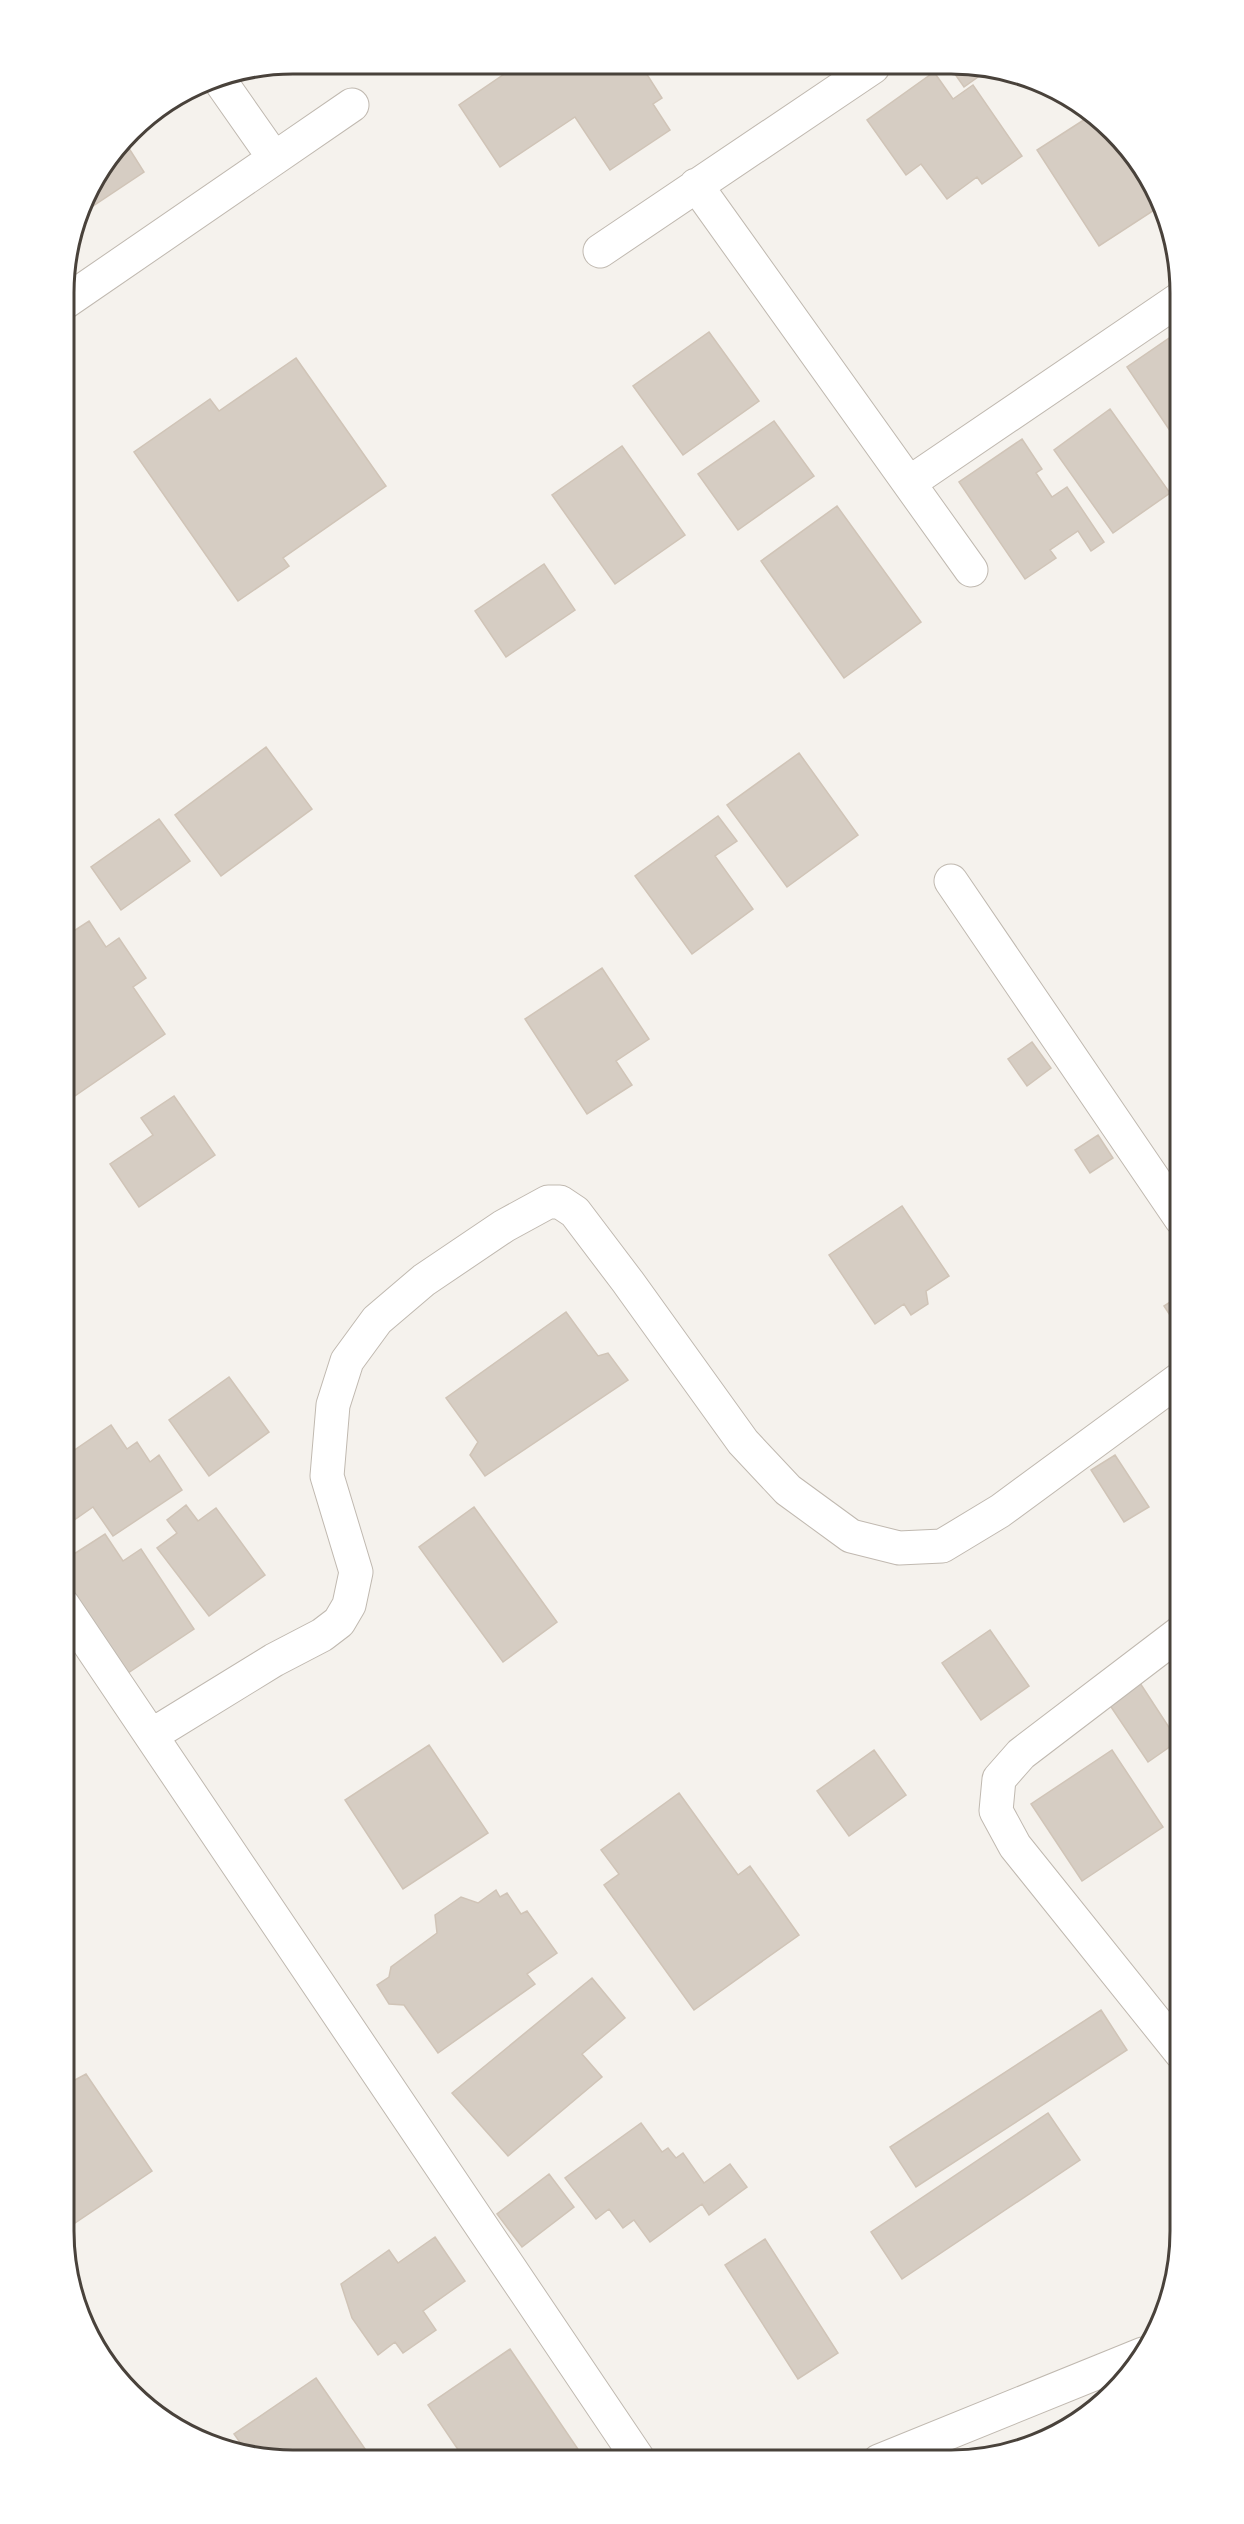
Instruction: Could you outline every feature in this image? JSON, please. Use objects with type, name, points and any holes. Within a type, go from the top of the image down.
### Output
[{"type":"street","points":[[600,251],[862,74]]},
{"type":"street","points":[[223,85],[274,158]]},
{"type":"street","points":[[74,295],[352,105]]},
{"type":"street","points":[[696,185],[971,570]]},
{"type":"street","points":[[909,483],[1170,305]]},
{"type":"street","points":[[951,881],[1170,1204]]},
{"type":"street","points":[[152,1735],[273,1660],[322,1635],[339,1622],[349,1605],[356,1572],[327,1476],[333,1405],[347,1361],[377,1320],[424,1280],[504,1226],[548,1202],[560,1202],[575,1212],[742,1442],[788,1490],[851,1536],[899,1548],[942,1546],[1000,1511],[1170,1386]]},
{"type":"street","points":[[74,1621],[632,2450]]},
{"type":"street","points":[[1170,1640],[1021,1754],[999,1779],[996,1811],[1015,1846],[1170,2040]]},
{"type":"street","points":[[906,2450],[1129,2360]]},
{"type":"building","points":[[504,74],[647,74],[662,98],[653,104],[670,130],[610,170],[575,117],[500,167],[459,105]]},
{"type":"building","points":[[931,74],[935,74],[953,99],[973,85],[1022,156],[982,184],[977,177],[947,199],[921,164],[906,175],[867,120]]},
{"type":"building","points":[[955,74],[981,75],[964,87]]},
{"type":"building","points":[[1085,119],[1125,159],[1141,183],[1154,210],[1099,246],[1037,150]]},
{"type":"building","points":[[128,148],[144,172],[91,208],[110,171]]},
{"type":"building","points":[[709,332],[759,401],[683,455],[633,386]]},
{"type":"building","points":[[1170,338],[1170,431],[1127,367]]},
{"type":"building","points":[[296,358],[386,486],[283,558],[289,566],[238,601],[134,452],[210,399],[219,411]]},
{"type":"building","points":[[1110,409],[1170,493],[1113,533],[1054,450]]},
{"type":"building","points":[[774,421],[814,476],[738,530],[698,474]]},
{"type":"building","points":[[1022,439],[1042,469],[1036,473],[1052,497],[1067,487],[1104,542],[1091,551],[1078,531],[1050,550],[1056,558],[1025,579],[959,482]]},
{"type":"building","points":[[622,446],[685,535],[615,584],[552,495]]},
{"type":"building","points":[[837,506],[921,622],[844,678],[761,561]]},
{"type":"building","points":[[544,564],[575,610],[506,657],[475,611]]},
{"type":"building","points":[[266,747],[312,809],[221,876],[175,815]]},
{"type":"building","points":[[799,753],[858,835],[787,887],[727,805]]},
{"type":"building","points":[[718,816],[737,841],[715,856],[753,909],[692,954],[635,876]]},
{"type":"building","points":[[159,819],[190,861],[121,910],[91,867]]},
{"type":"building","points":[[89,921],[106,947],[119,938],[146,978],[133,987],[165,1034],[74,1096],[74,931]]},
{"type":"building","points":[[602,968],[649,1039],[616,1061],[632,1085],[587,1114],[525,1019]]},
{"type":"building","points":[[1032,1042],[1051,1068],[1027,1086],[1008,1059]]},
{"type":"building","points":[[174,1096],[215,1155],[139,1207],[110,1164],[153,1135],[141,1118]]},
{"type":"building","points":[[1098,1135],[1113,1158],[1090,1173],[1075,1150]]},
{"type":"building","points":[[902,1206],[949,1276],[926,1291],[928,1304],[911,1315],[904,1304],[875,1324],[829,1255]]},
{"type":"building","points":[[1170,1302],[1170,1315],[1164,1306]]},
{"type":"building","points":[[566,1312],[598,1356],[608,1353],[628,1380],[485,1476],[470,1455],[478,1442],[446,1398]]},
{"type":"building","points":[[229,1377],[269,1432],[209,1476],[169,1420]]},
{"type":"building","points":[[111,1425],[127,1449],[137,1442],[150,1462],[159,1455],[182,1490],[113,1536],[93,1507],[74,1520],[74,1450]]},
{"type":"building","points":[[1115,1455],[1149,1507],[1124,1522],[1091,1470]]},
{"type":"building","points":[[186,1505],[198,1521],[216,1508],[265,1575],[209,1616],[157,1548],[177,1533],[167,1520]]},
{"type":"building","points":[[474,1507],[557,1622],[503,1662],[419,1547]]},
{"type":"building","points":[[105,1534],[123,1561],[141,1549],[194,1629],[125,1675],[74,1599],[74,1554]]},
{"type":"building","points":[[990,1630],[1029,1686],[981,1720],[942,1663]]},
{"type":"building","points":[[1138,1680],[1170,1729],[1170,1747],[1148,1762],[1107,1701]]},
{"type":"building","points":[[429,1745],[488,1833],[403,1889],[345,1800]]},
{"type":"building","points":[[874,1750],[906,1795],[849,1836],[817,1791]]},
{"type":"building","points":[[1112,1750],[1163,1827],[1082,1881],[1031,1804]]},
{"type":"building","points":[[679,1793],[738,1875],[750,1866],[799,1935],[694,2010],[604,1885],[619,1874],[601,1850]]},
{"type":"building","points":[[496,1890],[500,1897],[507,1893],[521,1914],[527,1911],[557,1953],[527,1974],[535,1984],[438,2053],[404,2005],[389,2004],[377,1985],[389,1977],[391,1967],[437,1933],[435,1915],[461,1897],[478,1903]]},
{"type":"building","points":[[592,1978],[625,2018],[582,2054],[602,2077],[508,2156],[452,2093]]},
{"type":"building","points":[[1101,2010],[1127,2050],[916,2187],[890,2147]]},
{"type":"building","points":[[86,2074],[152,2171],[74,2224],[74,2080]]},
{"type":"building","points":[[1048,2113],[1080,2160],[902,2279],[871,2232]]},
{"type":"building","points":[[641,2123],[662,2152],[668,2148],[676,2158],[683,2153],[704,2183],[730,2164],[747,2187],[709,2215],[702,2204],[650,2242],[634,2220],[623,2228],[609,2209],[596,2219],[565,2178]]},
{"type":"building","points":[[549,2174],[574,2207],[522,2247],[497,2214]]},
{"type":"building","points":[[435,2237],[465,2281],[423,2311],[436,2330],[403,2353],[395,2342],[378,2355],[352,2318],[341,2284],[389,2250],[398,2263]]},
{"type":"building","points":[[765,2239],[838,2353],[798,2379],[725,2265]]},
{"type":"building","points":[[510,2349],[579,2450],[458,2450],[428,2405]]},
{"type":"building","points":[[316,2378],[366,2450],[264,2449],[241,2444],[234,2434]]}]
